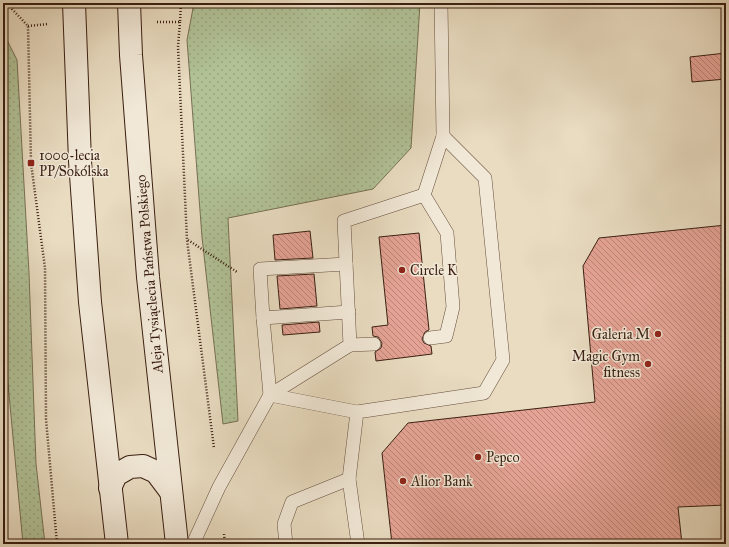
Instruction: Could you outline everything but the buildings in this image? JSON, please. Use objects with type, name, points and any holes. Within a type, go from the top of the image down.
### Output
[{"type":"main road","points":[[74,3],[80,161],[89,286],[110,488],[118,544]]},
{"type":"main road","name":"Aleja Tysiąclecia Państwa Polskiego","points":[[129,3],[131,55],[148,277],[177,544]]},
{"type":"main road","points":[[110,488],[116,475],[130,467],[142,466],[156,472],[171,492]]},
{"type":"lane","points":[[430,338],[446,336],[453,307],[447,233],[424,195],[443,136],[441,3]]},
{"type":"lane","points":[[270,395],[357,412],[484,393],[503,360],[486,178],[443,136]]},
{"type":"lane","points":[[350,345],[344,221],[424,195]]},
{"type":"lane","points":[[270,395],[260,270],[346,264]]},
{"type":"lane","points":[[263,318],[349,312]]},
{"type":"lane","points":[[193,544],[219,487],[270,395],[350,345],[374,344]]},
{"type":"lane","points":[[357,412],[349,478],[358,544]]},
{"type":"lane","points":[[286,544],[284,524],[292,502],[349,478]]},
{"type":"path","points":[[11,3],[12,8],[28,26],[31,163],[45,268],[46,419],[57,544]]},
{"type":"path","points":[[180,22],[178,47],[187,240],[219,487]]},
{"type":"path","points":[[187,240],[262,288]]},
{"type":"path","points":[[223,530],[225,544]]},
{"type":"green space","points":[[194,3],[274,3],[274,5],[420,3],[411,148],[373,189],[228,218],[238,421],[223,424],[202,237],[187,40]]},
{"type":"green space","points":[[3,28],[6,38],[17,60],[29,273],[36,464],[45,544],[23,544],[3,330]]},
{"type":"place","name":"1000-lecia PP/Sokólska","points":[[31,163]]},
{"type":"place","name":"Circle K","points":[[402,270]]},
{"type":"place","name":"Galeria M","points":[[658,334]]},
{"type":"place","name":"Magic Gym fitness","points":[[648,364]]},
{"type":"place","name":"Pepco","points":[[478,457]]},
{"type":"place","name":"Alior Bank","points":[[403,481]]}]
